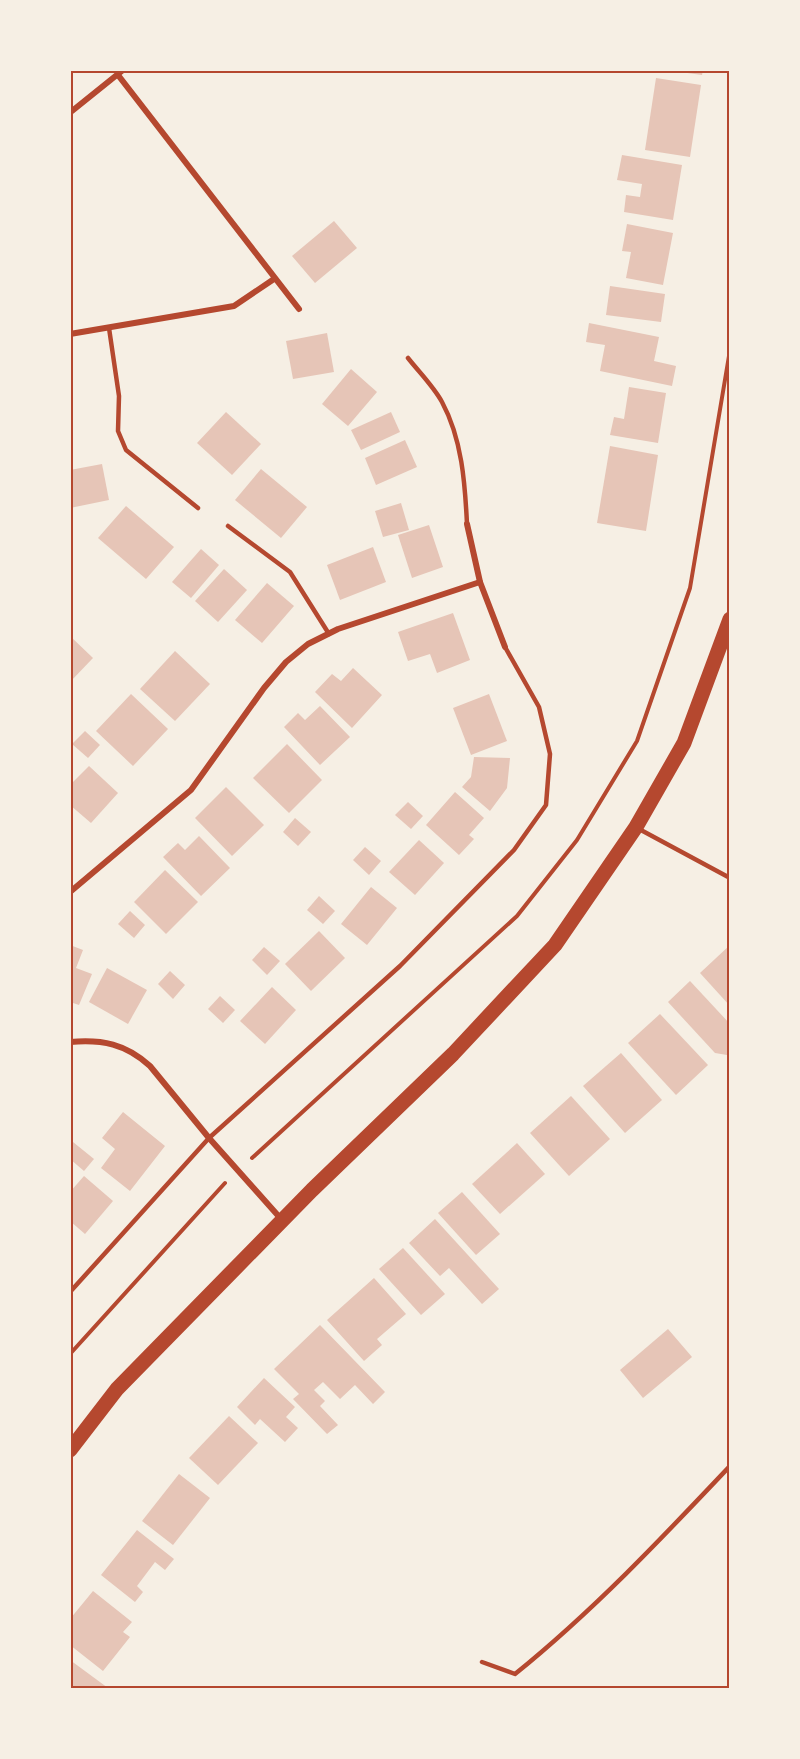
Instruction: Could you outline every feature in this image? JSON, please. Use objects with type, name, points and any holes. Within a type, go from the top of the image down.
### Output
[{"type":"main road","points":[[70,1450],[117,1389],[282,1220],[453,1054],[555,945],[636,827],[684,743],[729,619]]},
{"type":"street","points":[[72,111],[121,73],[298,309]]},
{"type":"street","points":[[70,334],[234,306],[274,279]]},
{"type":"street","points":[[466,524],[480,582],[505,647]]},
{"type":"street","points":[[70,892],[191,790],[264,688],[286,662],[308,644],[338,629],[480,582]]},
{"type":"street","points":[[70,1042],[92,1040],[123,1047],[150,1066],[209,1138],[282,1220]]},
{"type":"lane","points":[[109,328],[118,396],[118,431],[126,450],[198,508]]},
{"type":"lane","points":[[408,358],[442,402],[459,445],[465,490],[466,524]]},
{"type":"lane","points":[[228,526],[290,572],[329,634]]},
{"type":"lane","points":[[70,1292],[209,1138],[400,966],[514,850],[546,805],[550,754],[539,707],[505,647]]},
{"type":"lane","points":[[636,827],[729,878]]},
{"type":"lane","points":[[482,1662],[515,1674],[552,1644],[631,1570],[729,1466]]},
{"type":"path","points":[[70,1354],[238,1170]]},
{"type":"building","points":[[680,70],[703,70],[702,75],[680,72]]},
{"type":"building","points":[[656,78],[701,85],[690,157],[645,150]]},
{"type":"building","points":[[622,155],[682,165],[673,220],[624,212],[626,195],[640,197],[642,184],[617,180]]},
{"type":"building","points":[[334,221],[357,248],[315,283],[292,256]]},
{"type":"building","points":[[627,224],[673,233],[663,285],[626,278],[631,252],[622,251]]},
{"type":"building","points":[[610,286],[665,294],[661,322],[606,315]]},
{"type":"building","points":[[589,323],[659,337],[654,361],[676,366],[672,386],[600,371],[605,345],[586,342]]},
{"type":"building","points":[[327,333],[334,372],[293,379],[286,341]]},
{"type":"building","points":[[351,369],[377,392],[348,426],[322,404]]},
{"type":"building","points":[[629,387],[666,393],[658,443],[610,435],[614,417],[624,419]]},
{"type":"building","points":[[226,412],[261,444],[232,475],[197,443]]},
{"type":"building","points":[[391,412],[400,432],[361,450],[351,430]]},
{"type":"building","points":[[405,440],[417,467],[376,485],[365,458]]},
{"type":"building","points":[[610,446],[658,455],[646,531],[597,523]]},
{"type":"building","points":[[102,464],[109,500],[70,508],[70,470]]},
{"type":"building","points":[[261,469],[307,507],[281,538],[235,500]]},
{"type":"building","points":[[401,503],[409,530],[383,537],[375,511]]},
{"type":"building","points":[[126,506],[174,547],[146,579],[98,538]]},
{"type":"building","points":[[429,525],[443,567],[412,578],[398,535]]},
{"type":"building","points":[[373,547],[386,582],[340,600],[327,565]]},
{"type":"building","points":[[201,549],[219,565],[191,598],[172,582]]},
{"type":"building","points":[[224,569],[247,590],[218,622],[195,601]]},
{"type":"building","points":[[267,583],[294,606],[262,643],[235,620]]},
{"type":"building","points":[[453,613],[470,660],[437,673],[430,654],[408,661],[398,632]]},
{"type":"building","points":[[70,636],[93,658],[70,682]]},
{"type":"building","points":[[175,651],[210,684],[175,721],[140,689]]},
{"type":"building","points":[[353,668],[382,695],[352,728],[315,692],[332,674],[341,681]]},
{"type":"building","points":[[131,694],[168,729],[133,766],[96,731]]},
{"type":"building","points":[[489,694],[507,741],[471,755],[453,708]]},
{"type":"building","points":[[320,706],[350,737],[320,765],[284,727],[298,713],[305,720]]},
{"type":"building","points":[[85,731],[100,745],[88,758],[72,744]]},
{"type":"building","points":[[287,744],[322,780],[289,813],[253,778]]},
{"type":"building","points":[[474,757],[510,758],[507,788],[490,811],[462,787],[471,777]]},
{"type":"building","points":[[89,766],[118,793],[91,823],[70,805],[70,785]]},
{"type":"building","points":[[226,787],[264,825],[232,856],[195,818]]},
{"type":"building","points":[[455,792],[484,818],[469,835],[474,839],[459,855],[426,825]]},
{"type":"building","points":[[408,802],[423,816],[411,829],[395,815]]},
{"type":"building","points":[[295,818],[311,832],[298,846],[283,832]]},
{"type":"building","points":[[199,836],[230,868],[201,896],[163,857],[178,843],[185,850]]},
{"type":"building","points":[[419,840],[444,863],[415,895],[389,872]]},
{"type":"building","points":[[365,847],[381,861],[369,875],[353,860]]},
{"type":"building","points":[[165,870],[198,902],[166,934],[134,902]]},
{"type":"building","points":[[371,887],[397,908],[367,945],[341,924]]},
{"type":"building","points":[[319,896],[335,911],[323,924],[307,910]]},
{"type":"building","points":[[130,911],[145,925],[134,938],[118,924]]},
{"type":"building","points":[[319,931],[345,958],[311,991],[285,964]]},
{"type":"building","points":[[70,945],[83,950],[76,968],[92,974],[79,1005],[70,1002]]},
{"type":"building","points":[[730,945],[730,1006],[700,973]]},
{"type":"building","points":[[264,947],[280,961],[267,975],[252,960]]},
{"type":"building","points":[[107,968],[147,990],[128,1024],[89,1002]]},
{"type":"building","points":[[170,971],[185,985],[173,999],[158,984]]},
{"type":"building","points":[[690,981],[730,1024],[730,1052],[727,1055],[715,1053],[668,1002]]},
{"type":"building","points":[[272,987],[296,1010],[265,1044],[240,1021]]},
{"type":"building","points":[[220,996],[235,1010],[223,1023],[208,1009]]},
{"type":"building","points":[[660,1014],[708,1065],[676,1095],[628,1043]]},
{"type":"building","points":[[621,1053],[662,1100],[625,1133],[583,1086]]},
{"type":"building","points":[[571,1096],[610,1139],[569,1176],[530,1133]]},
{"type":"building","points":[[123,1112],[165,1146],[130,1191],[101,1168],[115,1149],[102,1138]]},
{"type":"building","points":[[73,1142],[94,1159],[84,1171],[70,1159],[70,1145]]},
{"type":"building","points":[[517,1143],[545,1174],[500,1214],[472,1184]]},
{"type":"building","points":[[84,1176],[113,1201],[85,1234],[70,1221],[70,1192]]},
{"type":"building","points":[[462,1192],[500,1234],[476,1255],[438,1213]]},
{"type":"building","points":[[435,1219],[499,1289],[482,1304],[449,1268],[440,1276],[409,1243]]},
{"type":"building","points":[[403,1248],[445,1294],[421,1315],[379,1269]]},
{"type":"building","points":[[374,1278],[406,1314],[377,1339],[382,1345],[364,1361],[327,1320]]},
{"type":"building","points":[[320,1325],[385,1392],[373,1404],[355,1385],[340,1399],[323,1382],[314,1390],[325,1401],[320,1406],[338,1425],[327,1434],[293,1399],[299,1394],[274,1369]]},
{"type":"building","points":[[668,1329],[692,1357],[643,1398],[620,1370]]},
{"type":"building","points":[[264,1378],[295,1407],[286,1417],[298,1428],[285,1442],[260,1419],[255,1425],[237,1407]]},
{"type":"building","points":[[229,1416],[258,1443],[218,1485],[189,1458]]},
{"type":"building","points":[[179,1474],[210,1498],[173,1545],[142,1521]]},
{"type":"building","points":[[137,1530],[174,1559],[165,1570],[155,1562],[137,1586],[143,1592],[135,1602],[101,1575]]},
{"type":"building","points":[[93,1591],[132,1622],[123,1632],[130,1637],[103,1671],[70,1645],[70,1619]]},
{"type":"building","points":[[70,1660],[108,1688],[70,1688]]}]
